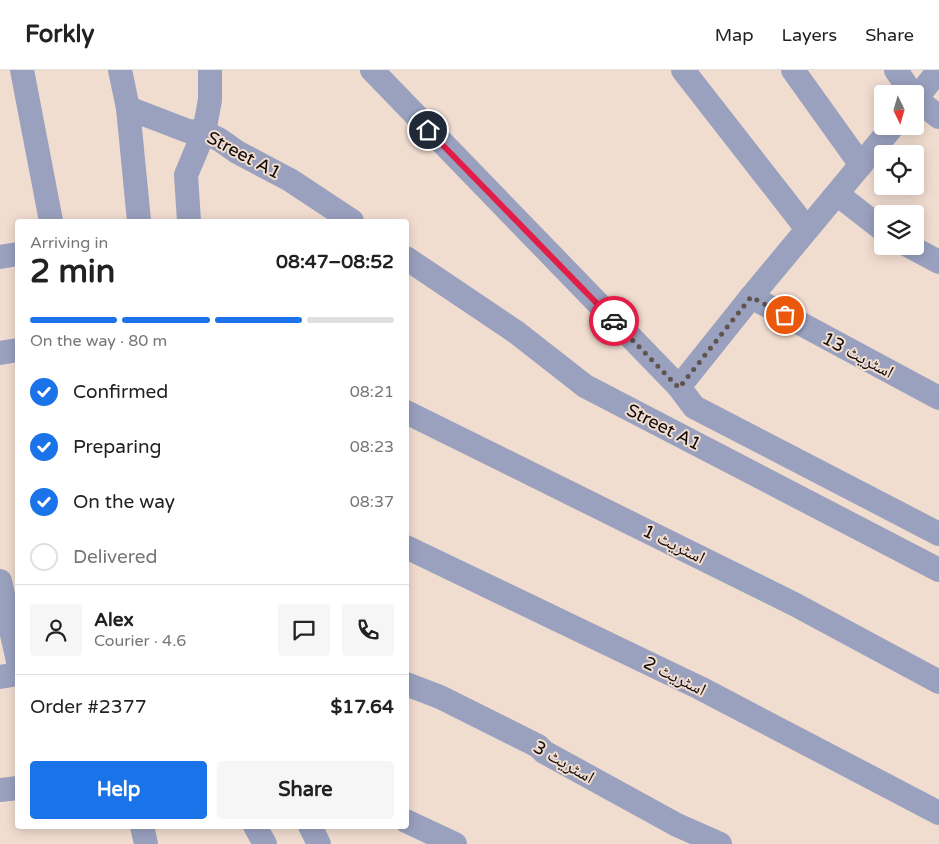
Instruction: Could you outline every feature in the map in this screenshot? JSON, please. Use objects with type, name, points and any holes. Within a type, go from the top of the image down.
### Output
[{"type":"street","points":[[22,70],[51,219]]},
{"type":"street","points":[[120,70],[128,108],[139,219]]},
{"type":"street","points":[[189,219],[186,175],[204,132],[210,100],[210,70]]},
{"type":"street","points":[[372,70],[679,388],[694,407],[939,534]]},
{"type":"street","points":[[683,70],[807,229]]},
{"type":"street","points":[[793,70],[861,165]]},
{"type":"street","points":[[896,70],[906,85]]},
{"type":"street","points":[[924,88],[939,70]]},
{"type":"street","points":[[924,105],[939,117]]},
{"type":"street","name":"Street A1","points":[[128,108],[188,131],[204,132],[290,180],[349,219]]},
{"type":"street","points":[[679,388],[751,297],[886,135]]},
{"type":"street","points":[[837,194],[874,223]]},
{"type":"street","points":[[0,257],[15,254]]},
{"type":"street","points":[[924,254],[939,262]]},
{"type":"street","name":"Street A1","points":[[409,260],[516,332],[585,386],[939,570]]},
{"type":"street","name":"اسٹریٹ 13","points":[[751,297],[939,398]]},
{"type":"street","points":[[0,353],[15,350]]},
{"type":"street","name":"اسٹریٹ 1","points":[[409,413],[780,597],[939,682]]},
{"type":"street","name":"اسٹریٹ 2","points":[[409,548],[700,688],[939,813]]},
{"type":"street","points":[[0,581],[15,648]]},
{"type":"street","points":[[0,678],[15,675]]},
{"type":"street","name":"اسٹریٹ 3","points":[[409,685],[440,697],[538,746],[544,752],[671,822],[720,844]]},
{"type":"street","points":[[0,790],[15,788]]},
{"type":"street","points":[[409,822],[455,844]]},
{"type":"street","points":[[143,829],[146,844]]},
{"type":"street","points":[[257,829],[265,844]]},
{"type":"street","points":[[312,829],[319,844]]},
{"type":"way so far","points":[[614,321],[679,388],[751,297],[785,315]]},
{"type":"route","points":[[428,130],[614,321]]}]
